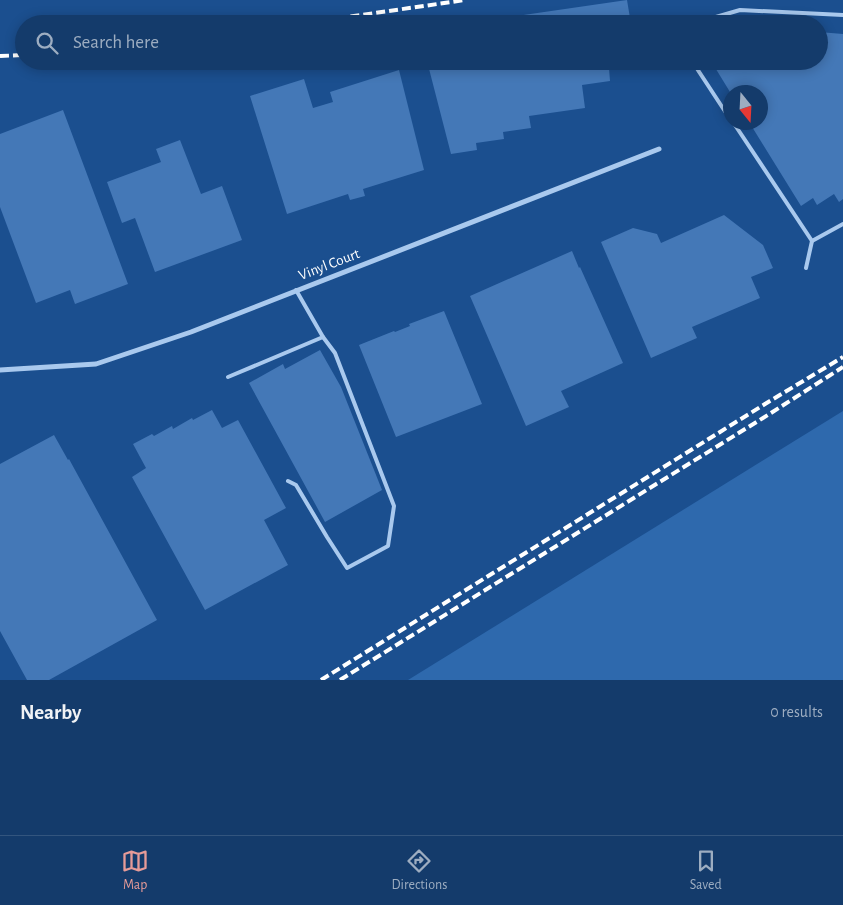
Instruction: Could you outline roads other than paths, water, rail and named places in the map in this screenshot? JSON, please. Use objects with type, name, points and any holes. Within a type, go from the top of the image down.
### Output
[{"type":"street","name":"Vinyl Court","points":[[0,370],[96,364],[191,332],[659,150]]},
{"type":"lane","points":[[723,15],[740,10],[843,15]]},
{"type":"lane","points":[[698,70],[723,108]]},
{"type":"lane","points":[[738,130],[812,241],[806,268]]},
{"type":"lane","points":[[812,241],[843,224]]},
{"type":"lane","points":[[288,481],[296,485],[347,568],[388,546],[394,506],[335,353],[323,337],[296,290]]},
{"type":"lane","points":[[228,377],[323,337]]},
{"type":"railway","points":[[361,15],[465,0]]},
{"type":"railway","points":[[0,56],[15,55]]},
{"type":"railway","points":[[321,680],[843,357]]},
{"type":"railway","points":[[340,680],[843,367]]}]
